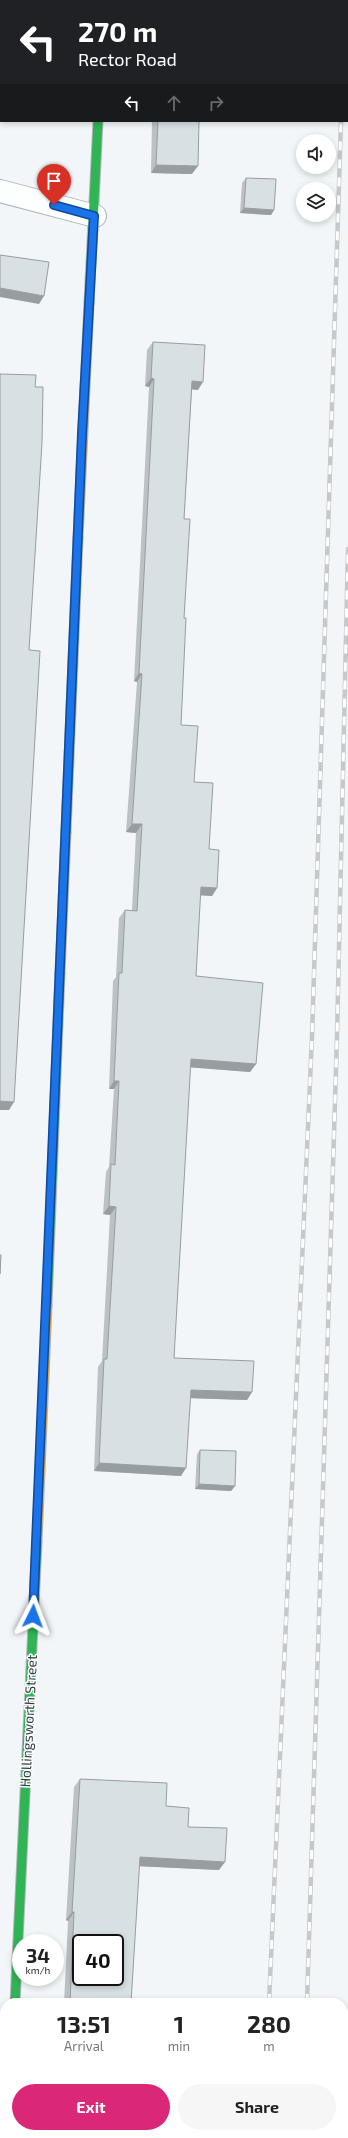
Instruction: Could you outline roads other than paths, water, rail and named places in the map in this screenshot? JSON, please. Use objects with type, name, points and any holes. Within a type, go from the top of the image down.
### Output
[{"type":"street","name":"Hollingsworth Street","points":[[15,1998],[44,1381],[82,434],[98,122]]},
{"type":"street","points":[[0,191],[94,216]]},
{"type":"railway","points":[[269,1998],[312,1037],[341,122]]},
{"type":"railway","points":[[307,1998],[337,1037],[348,549]]}]
